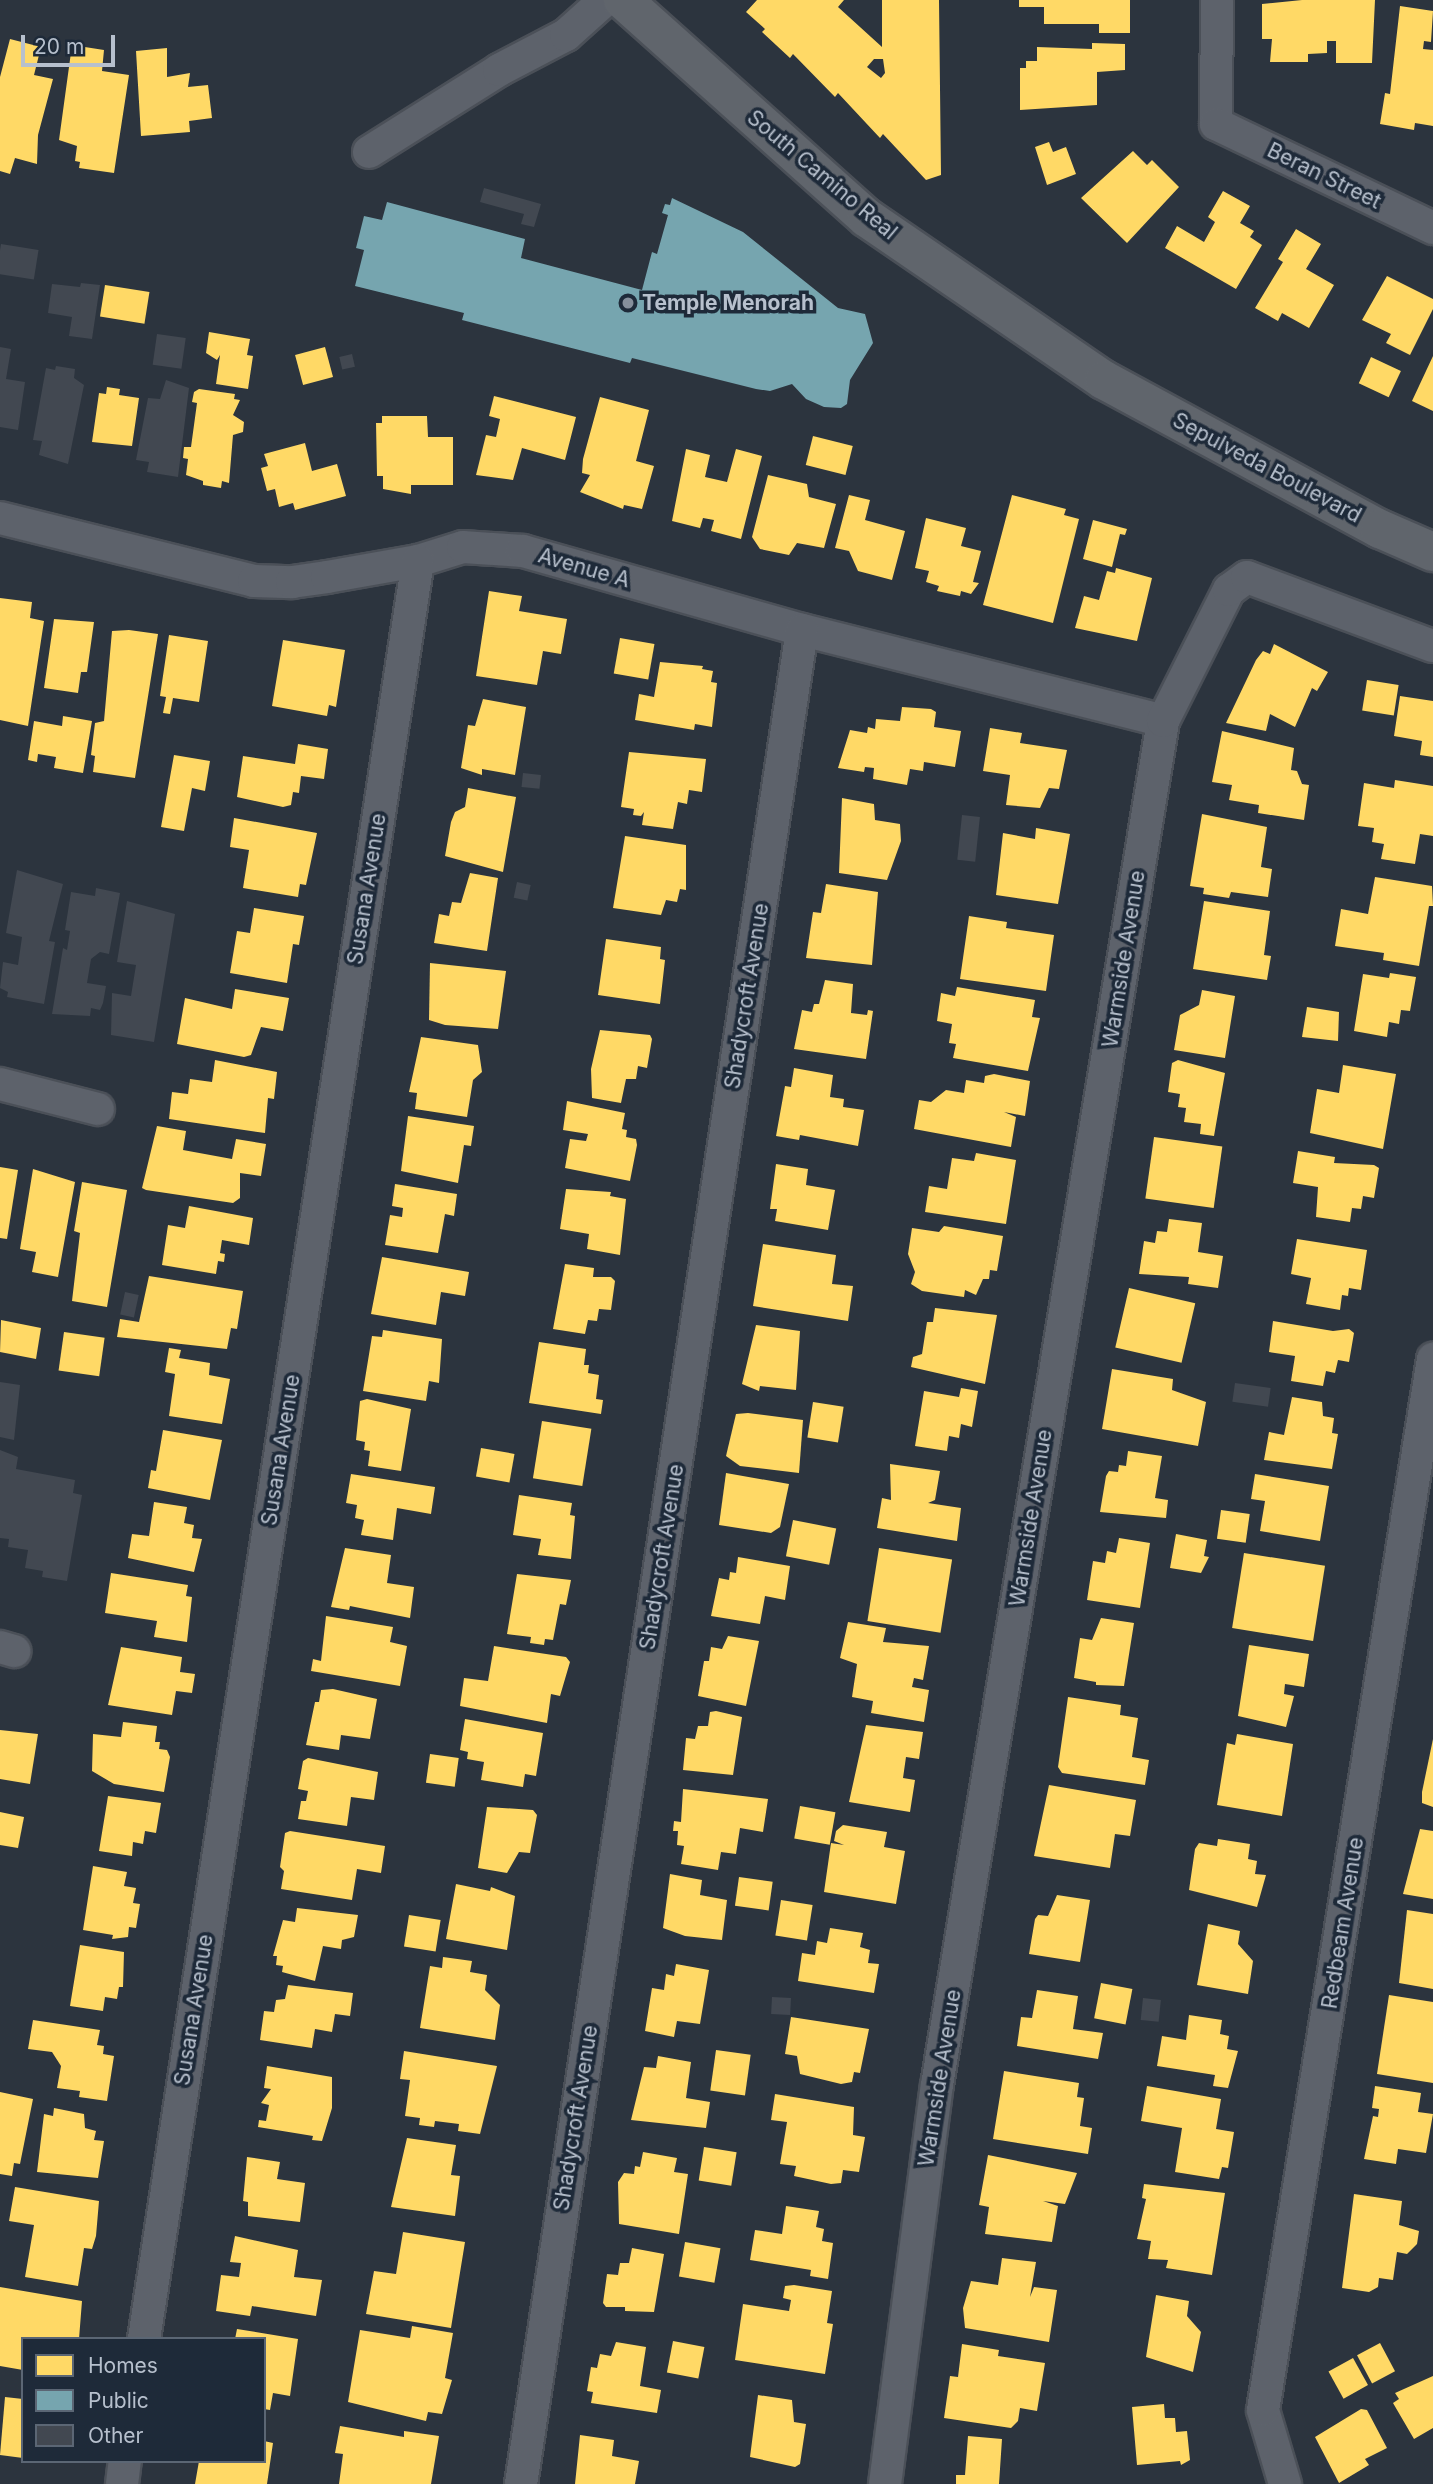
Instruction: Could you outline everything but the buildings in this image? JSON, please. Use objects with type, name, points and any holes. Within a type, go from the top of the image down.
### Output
[{"type":"main road","name":"South Camino Real","points":[[623,0],[867,218],[1104,380]]},
{"type":"main road","name":"Sepulveda Boulevard","points":[[1104,380],[1380,528],[1433,552]]},
{"type":"street","points":[[369,152],[499,70],[566,35],[605,0]]},
{"type":"street","name":"Beran Street","points":[[1217,0],[1216,124],[1433,228]]},
{"type":"street","name":"Avenue A","points":[[0,519],[254,581],[292,582],[418,561],[463,547],[523,551],[802,630],[1163,722]]},
{"type":"street","name":"Susana Avenue","points":[[144,2337],[418,561]]},
{"type":"street","name":"Warmside Avenue","points":[[885,2484],[937,2085],[1163,722],[1230,590],[1247,577],[1433,646]]},
{"type":"street","name":"Shadycroft Avenue","points":[[521,2484],[802,630]]},
{"type":"street","points":[[0,1084],[98,1110]]},
{"type":"street","name":"Redbeam Avenue","points":[[1285,2484],[1263,2410],[1433,1359]]},
{"type":"street","points":[[122,2484],[125,2463]]},
{"type":"place","name":"Temple Menorah","points":[[628,303]]}]
